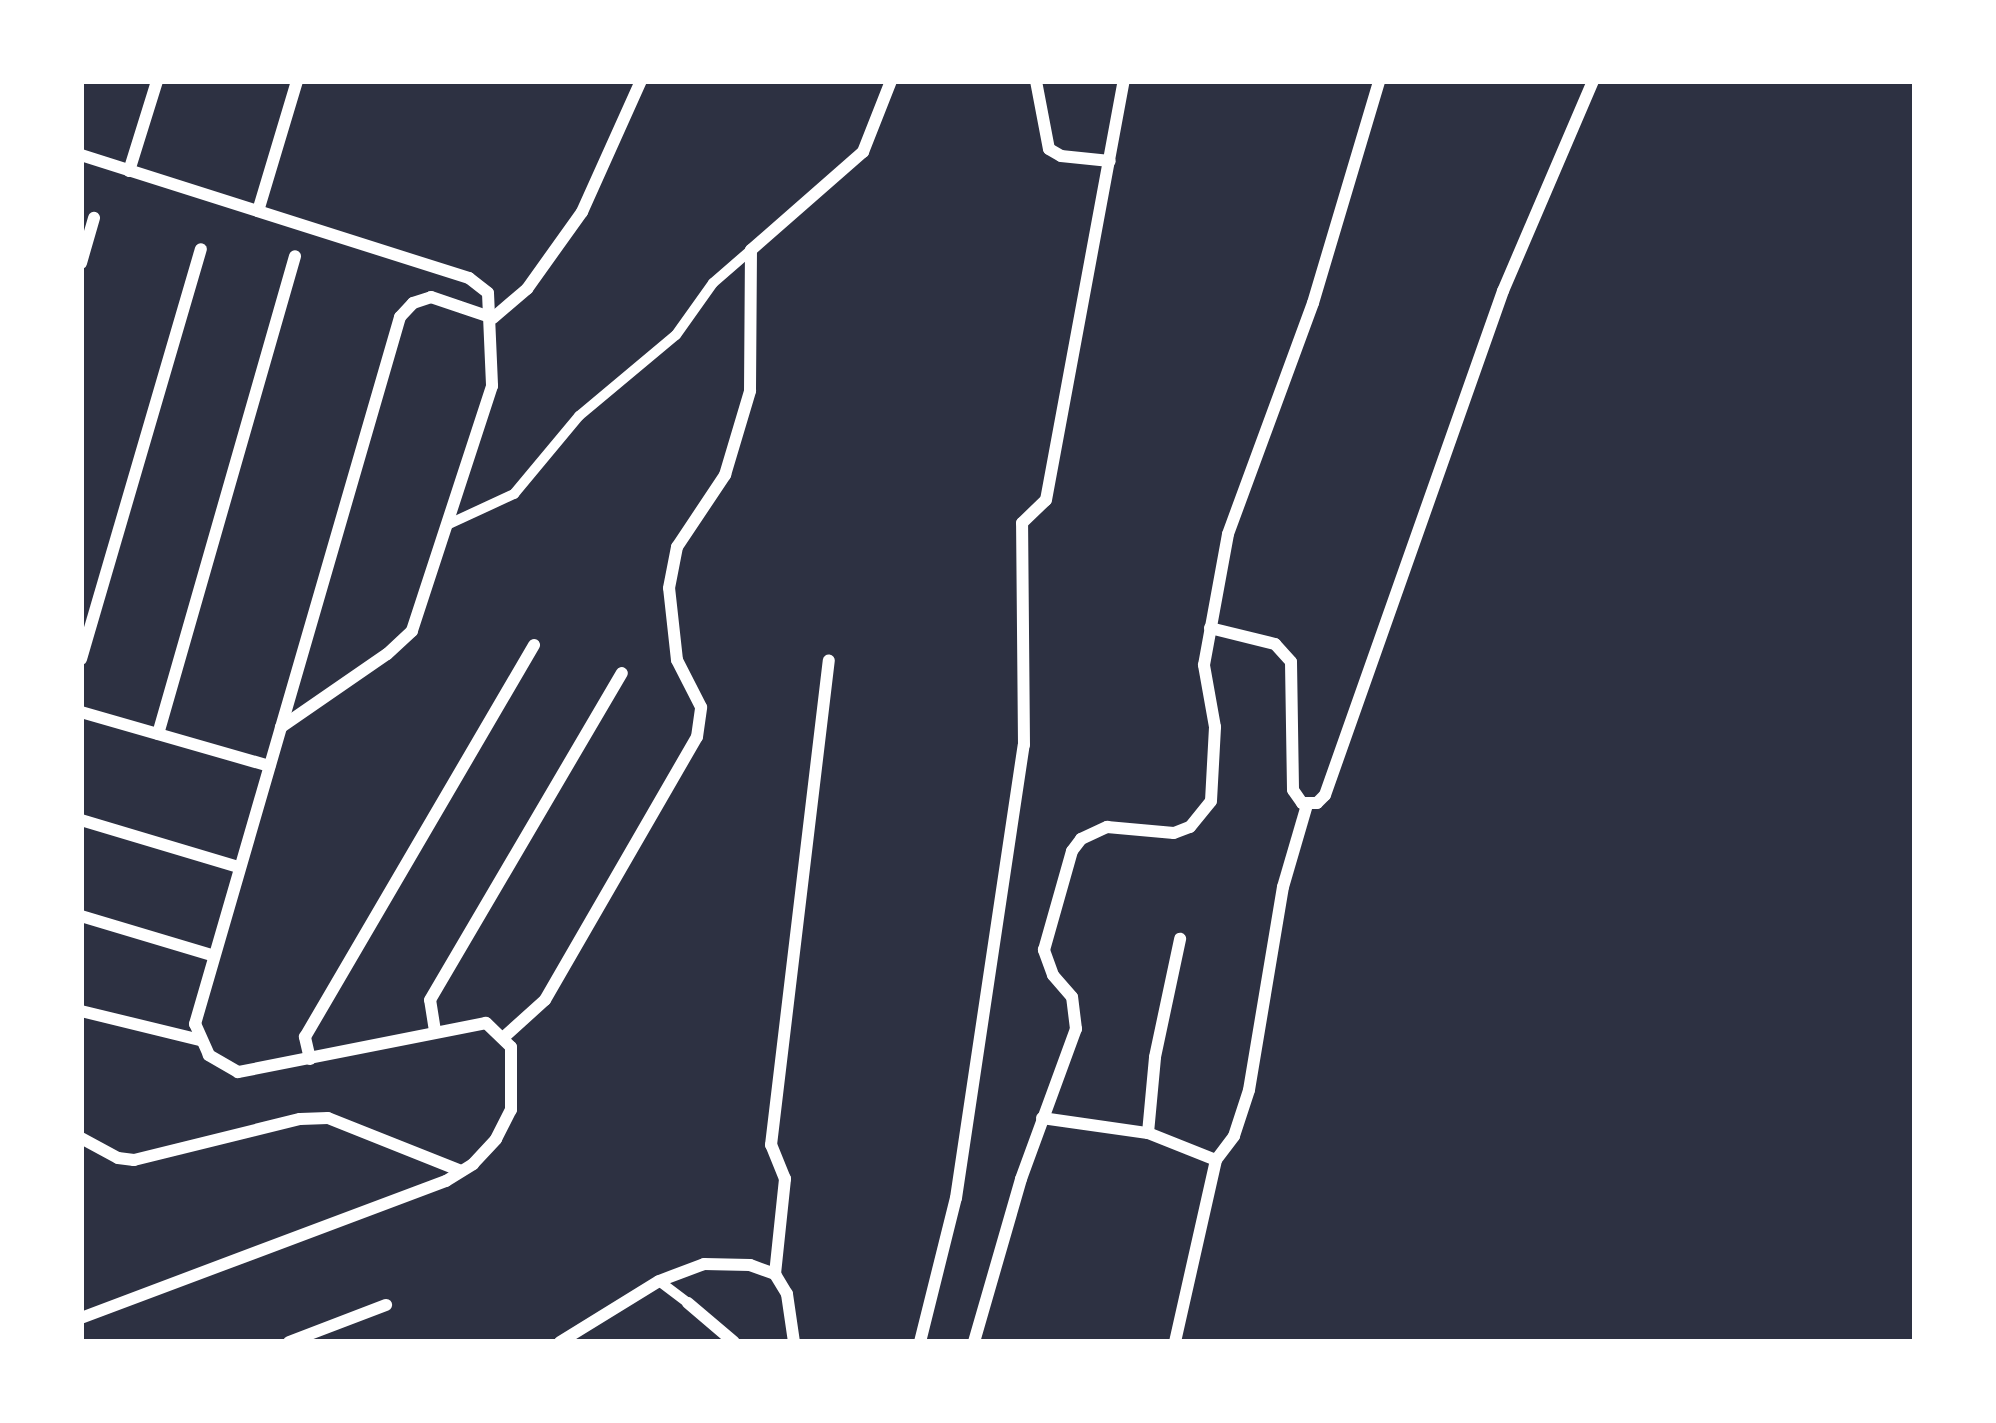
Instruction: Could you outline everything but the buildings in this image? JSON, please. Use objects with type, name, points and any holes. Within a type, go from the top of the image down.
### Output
[{"type":"street","points":[[129,171],[157,81]]},
{"type":"street","points":[[258,211],[297,81]]},
{"type":"street","points":[[493,318],[527,289],[582,212],[640,81]]},
{"type":"street","points":[[449,524],[514,494],[579,416],[676,335],[712,284],[863,152],[891,81]]},
{"type":"street","points":[[1036,81],[1048,149],[1061,157],[1109,161]]},
{"type":"street","points":[[920,1342],[956,1198],[1024,746],[1022,524],[1046,500],[1124,81]]},
{"type":"street","points":[[974,1342],[1042,1118],[1076,1029],[1072,997],[1053,975],[1044,950],[1072,851],[1093,831],[1174,833],[1202,815],[1215,784],[1215,727],[1204,665],[1228,534],[1313,303],[1379,81]]},
{"type":"street","points":[[1175,1342],[1216,1160],[1234,1136],[1249,1090],[1283,887],[1307,805],[1325,795],[1503,291],[1593,81]]},
{"type":"street","points":[[81,155],[477,281],[488,293],[493,318],[492,386],[412,631],[387,654],[302,708],[280,728]]},
{"type":"street","points":[[81,263],[94,218]]},
{"type":"street","points":[[81,659],[201,249]]},
{"type":"street","points":[[503,1037],[544,1000],[697,737],[701,707],[677,660],[669,588],[676,547],[724,476],[745,413],[755,343],[751,250]]},
{"type":"street","points":[[158,734],[295,256]]},
{"type":"street","points":[[200,1040],[199,998],[400,317],[413,303],[431,297],[493,318]]},
{"type":"street","points":[[1210,628],[1275,644],[1291,662],[1293,790],[1307,805]]},
{"type":"street","points":[[310,1059],[305,1037],[534,645]]},
{"type":"street","points":[[794,1342],[787,1294],[775,1274],[785,1179],[770,1145],[830,660]]},
{"type":"street","points":[[435,1031],[430,1000],[622,673]]},
{"type":"street","points":[[81,712],[269,766]]},
{"type":"street","points":[[81,820],[239,868]]},
{"type":"street","points":[[81,916],[212,955]]},
{"type":"street","points":[[1148,1133],[1155,1057],[1180,939]]},
{"type":"street","points":[[81,1011],[200,1040],[222,1066],[238,1072],[476,1022],[503,1037],[514,1065],[511,1110],[496,1139],[461,1171],[394,1205],[81,1318]]},
{"type":"street","points":[[81,1138],[118,1158],[134,1160],[300,1119],[328,1118],[461,1171]]},
{"type":"street","points":[[1042,1118],[1148,1133],[1216,1160]]},
{"type":"street","points":[[560,1342],[659,1281],[704,1264],[750,1264],[775,1274]]},
{"type":"street","points":[[659,1281],[734,1342]]},
{"type":"street","points":[[290,1342],[386,1305]]}]
